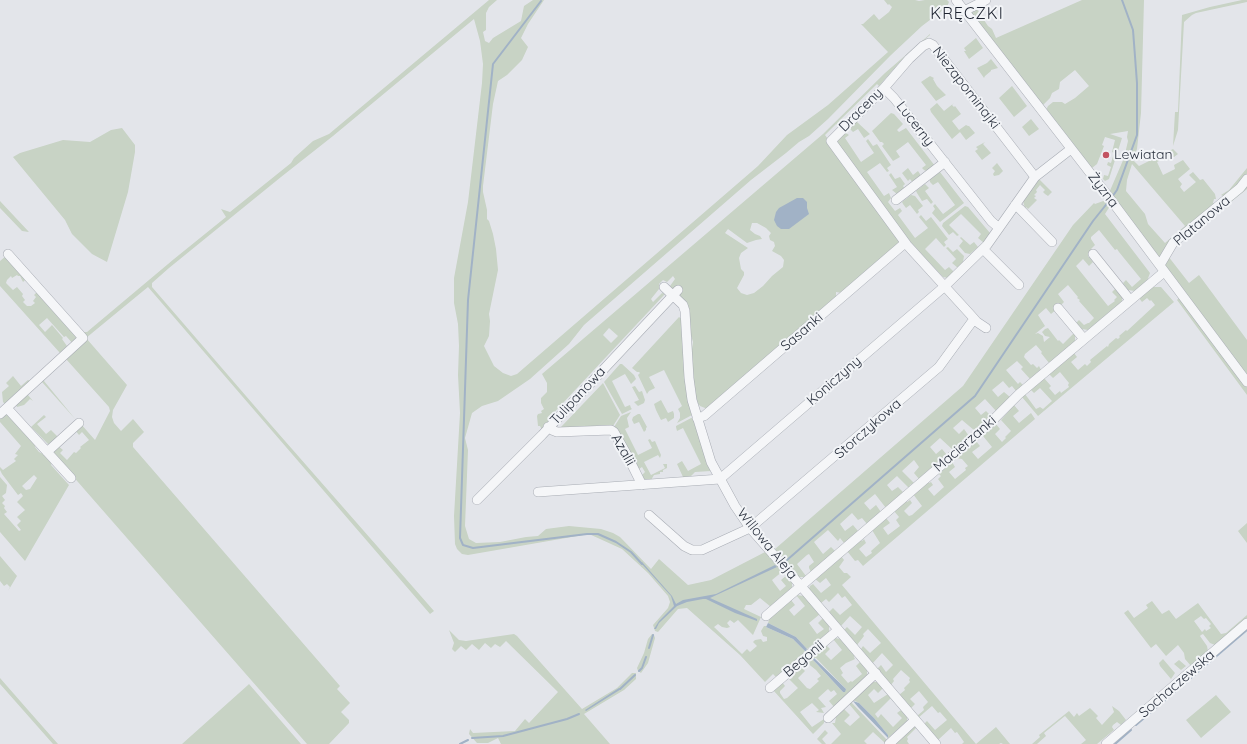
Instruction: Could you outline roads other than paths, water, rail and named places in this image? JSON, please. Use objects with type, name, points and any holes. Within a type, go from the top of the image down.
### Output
[{"type":"street","name":"Żyzna","points":[[956,0],[1110,200],[1247,382]]},
{"type":"street","points":[[964,11],[986,0]]},
{"type":"street","name":"Niezapominajki","points":[[890,80],[923,46],[926,44],[933,45],[1035,177]]},
{"type":"street","name":"Draceny","points":[[890,80],[884,88],[831,141],[905,243]]},
{"type":"street","name":"Lucerny","points":[[884,88],[894,98],[991,221],[999,228]]},
{"type":"street","name":"Koniczyny","points":[[720,479],[945,286],[983,249],[1035,177],[1071,149]]},
{"type":"street","points":[[896,200],[945,162]]},
{"type":"street","name":"Platanowa","points":[[1162,269],[1173,242],[1240,188],[1247,179]]},
{"type":"street","points":[[1015,205],[1052,242]]},
{"type":"street","points":[[905,243],[974,319],[986,328]]},
{"type":"street","name":"Sasanki","points":[[697,418],[704,416],[838,295],[905,243]]},
{"type":"street","points":[[983,249],[1019,285]]},
{"type":"street","points":[[8,254],[83,338],[3,411],[47,452],[71,478]]},
{"type":"street","points":[[1093,254],[1130,300]]},
{"type":"street","name":"Macierzanki","points":[[766,616],[988,426],[1019,394],[1130,300],[1162,269]]},
{"type":"street","name":"Willowa Aleja","points":[[664,287],[676,292],[685,311],[690,347],[689,378],[692,400],[711,462],[720,479],[750,528],[802,586],[936,744]]},
{"type":"street","name":"Tulipanowa","points":[[477,500],[676,292]]},
{"type":"street","points":[[1058,308],[1084,339]]},
{"type":"street","name":"Storczykowa","points":[[649,515],[684,546],[692,550],[702,550],[750,528],[940,367],[974,319]]},
{"type":"street","points":[[47,452],[79,422]]},
{"type":"street","name":"Azalii","points":[[548,427],[557,432],[611,430],[614,432],[624,449],[642,485]]},
{"type":"street","points":[[538,492],[720,479]]},
{"type":"street","name":"Sochaczewska","points":[[1106,744],[1247,623]]},
{"type":"street","name":"Begonii","points":[[770,688],[838,630]]},
{"type":"street","points":[[828,718],[876,673]]},
{"type":"street","points":[[888,744],[915,720]]},
{"type":"water","points":[[797,198],[803,198],[807,202],[809,214],[789,229],[781,229],[777,226],[774,220],[776,212],[779,208]]},
{"type":"water","points":[[642,562],[672,596],[676,604],[683,600],[716,594],[775,565],[777,567],[710,598],[757,619],[757,621],[703,599],[687,602],[677,606],[659,623],[656,629],[654,629],[659,621],[674,606],[671,596],[641,563]]},
{"type":"water","points":[[768,623],[796,637],[807,649],[806,651],[793,639],[766,627]]},
{"type":"water","points":[[814,658],[846,689],[845,692],[843,692],[813,660]]},
{"type":"water","points":[[619,688],[621,689],[586,711],[585,710]]},
{"type":"water","points":[[853,701],[859,703],[874,718],[888,735],[888,738],[858,707]]},
{"type":"waterway","points":[[1112,197],[1117,190],[1137,135],[1137,83],[1133,30],[1122,0]]},
{"type":"waterway","points":[[541,1],[493,64],[468,300],[460,538],[463,545],[473,548],[587,534],[598,534],[616,542],[631,552],[642,564]]},
{"type":"waterway","points":[[787,560],[975,396],[1093,221],[1109,201]]},
{"type":"waterway","points":[[1136,725],[1247,630]]},
{"type":"waterway","points":[[649,648],[653,635]]},
{"type":"waterway","points":[[639,671],[642,668],[646,657]]},
{"type":"waterway","points":[[620,689],[635,675]]},
{"type":"waterway","points":[[472,738],[503,736],[567,719],[579,714]]},
{"type":"waterway","points":[[1115,744],[1131,730]]},
{"type":"waterway","points":[[460,744],[468,740]]},
{"type":"place","name":"Lewiatan","points":[[1106,155]]},
{"type":"district","name":"KRĘCZKI","points":[[967,14]]}]
